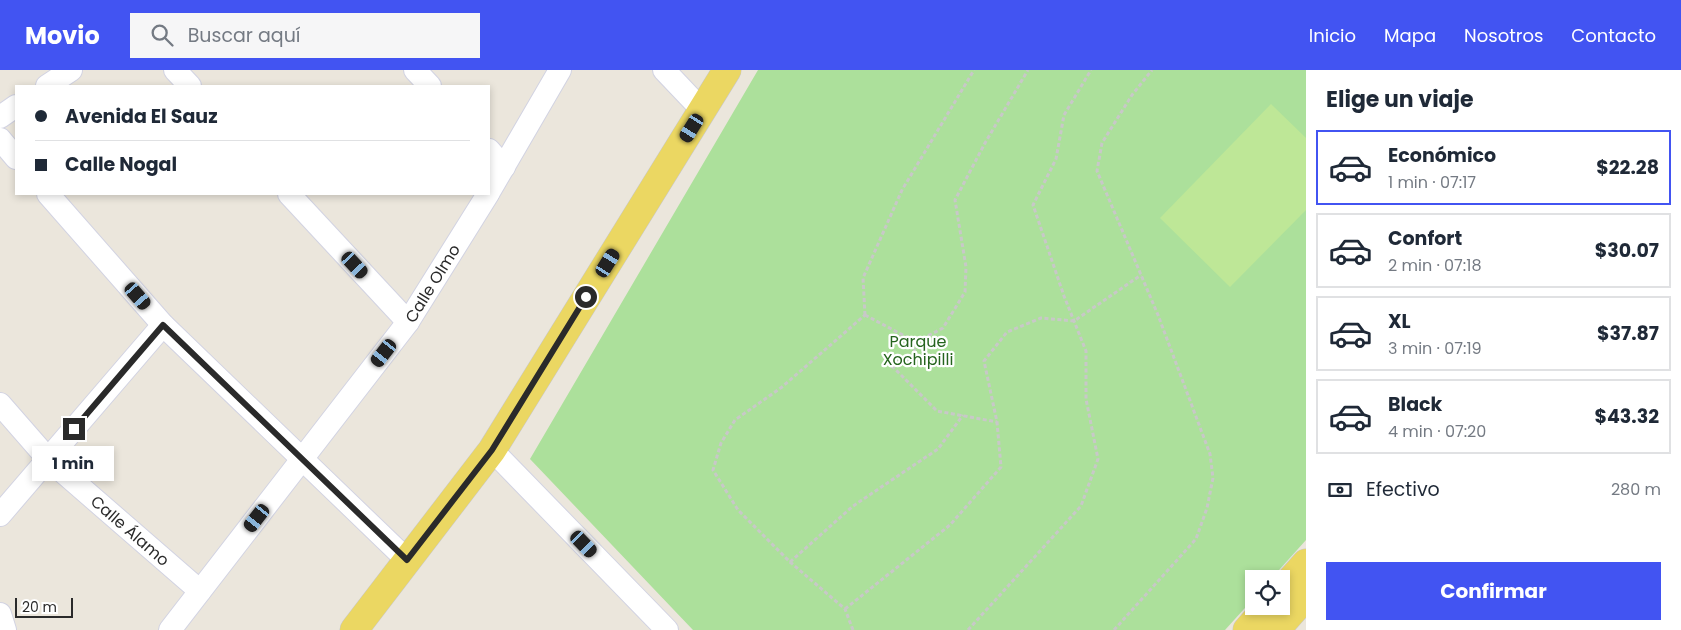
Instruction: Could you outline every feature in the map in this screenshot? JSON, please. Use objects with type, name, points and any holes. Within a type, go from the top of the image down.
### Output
[{"type":"main road","points":[[354,630],[492,450],[727,70]]},
{"type":"main road","points":[[1290,581],[1306,563]]},
{"type":"main road","points":[[1276,630],[1306,596]]},
{"type":"main road","points":[[1247,630],[1260,615]]},
{"type":"street","points":[[48,85],[71,70]]},
{"type":"street","points":[[175,70],[189,85]]},
{"type":"street","points":[[415,70],[429,85]]},
{"type":"street","name":"Calle Olmo","points":[[490,190],[560,70]]},
{"type":"street","points":[[664,70],[702,110]]},
{"type":"street","points":[[0,117],[15,107]]},
{"type":"street","points":[[0,139],[15,157]]},
{"type":"street","points":[[490,151],[504,167]]},
{"type":"street","points":[[49,195],[163,325],[407,560]]},
{"type":"street","points":[[290,195],[408,322]]},
{"type":"street","name":"Calle Olmo","points":[[170,630],[408,322],[487,195]]},
{"type":"street","points":[[0,515],[163,325]]},
{"type":"street","name":"Calle Álamo","points":[[0,404],[48,459],[200,591]]},
{"type":"street","points":[[492,450],[667,630]]},
{"type":"street","points":[[0,614],[5,630]]},
{"type":"path","points":[[853,630],[844,609],[790,562],[738,510],[713,470],[721,443],[735,420],[782,387],[864,315],[864,278],[902,190],[974,70]]},
{"type":"path","points":[[916,342],[944,328],[965,292],[966,267],[955,200],[985,143],[1028,70]]},
{"type":"path","points":[[968,630],[1081,506],[1098,459],[1086,399],[1086,351],[1033,205],[1056,159],[1064,115],[1091,70]]},
{"type":"path","points":[[1114,630],[1196,539],[1207,508],[1213,478],[1210,454],[1158,315],[1097,171],[1102,143],[1132,95],[1152,70]]},
{"type":"path","points":[[844,609],[950,525],[1000,467],[998,422],[984,361],[1007,332],[1041,318],[1074,321],[1141,275]]},
{"type":"path","points":[[864,315],[916,342]]},
{"type":"path","points":[[916,342],[913,359],[889,363],[937,411],[998,422]]},
{"type":"path","points":[[790,562],[853,506],[938,450],[963,415]]},
{"type":"green space","name":"Parque Xochipilli","points":[[758,70],[1306,70],[1306,540],[1279,570],[1245,570],[1245,608],[1225,630],[693,630],[530,459]]},
{"type":"green space","points":[[1271,104],[1306,138],[1306,210],[1230,287],[1160,218]]},
{"type":"route","points":[[74,429],[163,325],[407,560],[492,450],[586,297]]}]
